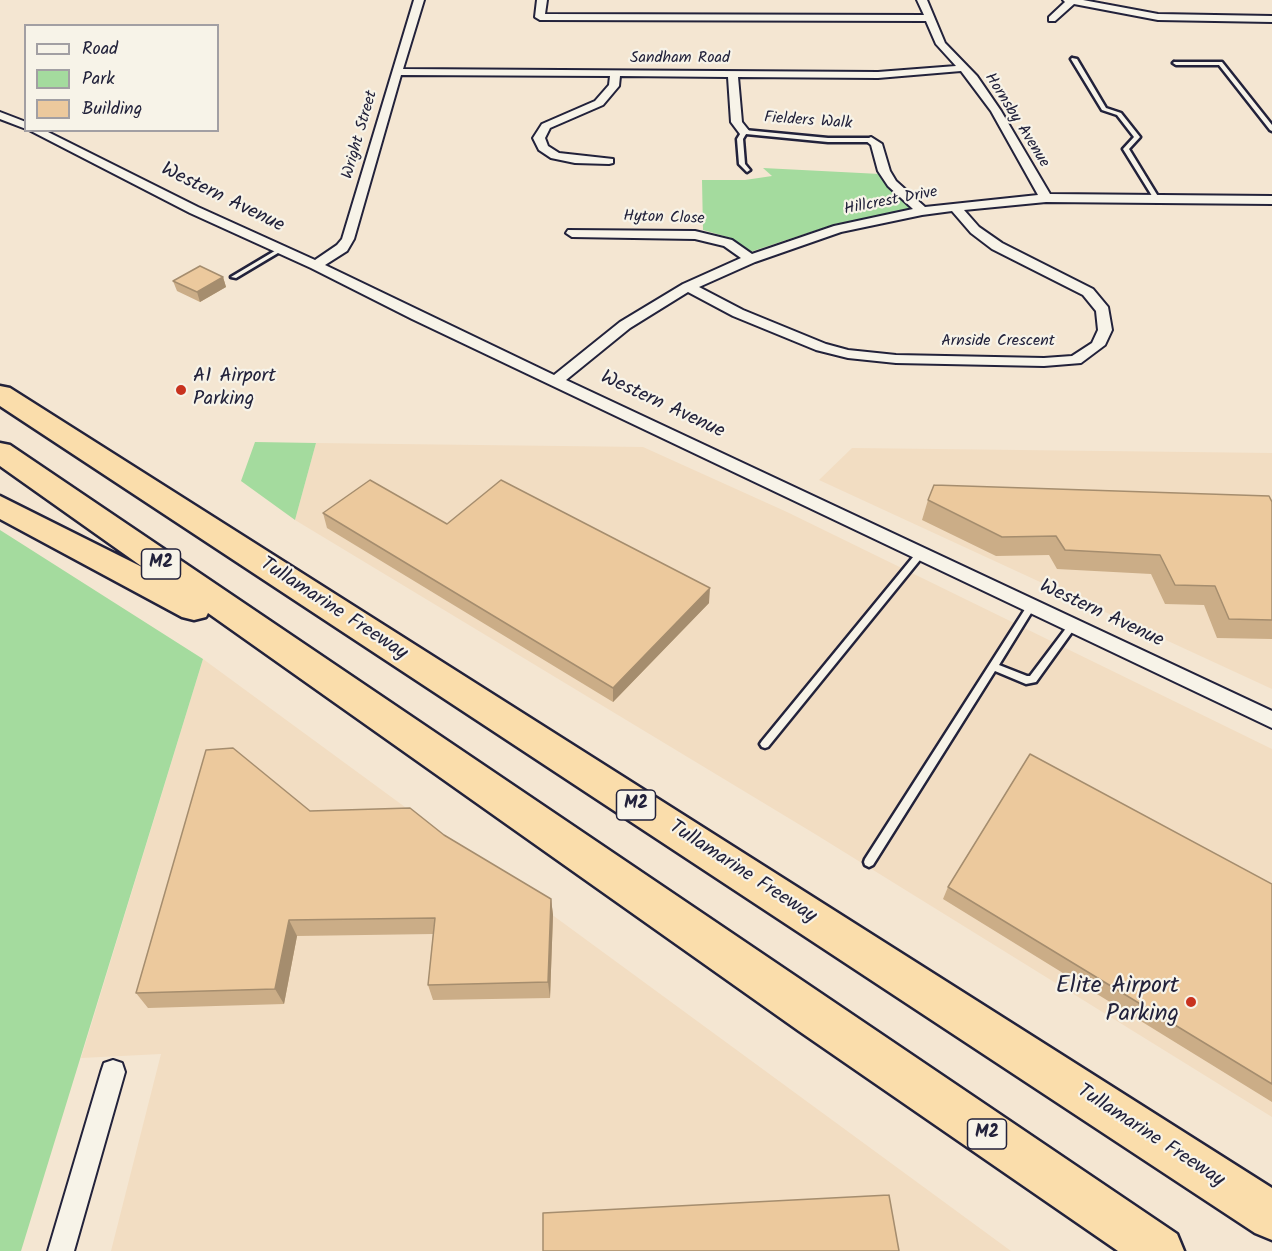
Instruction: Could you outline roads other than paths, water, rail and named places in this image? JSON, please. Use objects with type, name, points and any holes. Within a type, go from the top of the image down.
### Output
[{"type":"highway","name":"Tullamarine Freeway","points":[[0,394],[1272,1216]]},
{"type":"highway","name":"M2","points":[[0,452],[1160,1251]]},
{"type":"highway","points":[[0,506],[323,676]]},
{"type":"street","name":"Wright Street","points":[[316,265],[342,248],[348,239],[419,0]]},
{"type":"street","points":[[542,0],[540,17],[928,18]]},
{"type":"street","name":"Hornsby Avenue","points":[[922,0],[941,44],[996,111],[1046,198]]},
{"type":"street","points":[[1052,19],[1070,0],[1158,18],[1272,19]]},
{"type":"street","name":"Sandham Road","points":[[396,72],[878,75],[963,68]]},
{"type":"street","points":[[609,160],[575,160],[555,156],[543,148],[539,138],[546,126],[599,103],[614,86],[615,73]]},
{"type":"street","points":[[733,74],[737,122],[744,132]]},
{"type":"street","points":[[0,115],[24,125]]},
{"type":"street","name":"Western Avenue","points":[[38,132],[417,316],[1272,720]]},
{"type":"street","points":[[871,140],[876,144],[884,171],[892,183],[922,211]]},
{"type":"street","name":"Hillcrest Drive","points":[[556,380],[625,325],[688,287],[750,259],[837,229],[922,211],[1046,198],[1272,200]]},
{"type":"street","name":"Arnside Crescent","points":[[688,287],[779,330],[821,347],[848,354],[896,359],[1044,362],[1076,360],[1098,345],[1105,330],[1103,310],[1088,292],[997,246],[975,230],[955,207]]},
{"type":"street","name":"Hyton Close","points":[[572,233],[695,235],[728,243],[750,259]]},
{"type":"street","points":[[61,1251],[112,1072]]},
{"type":"lane","points":[[1074,59],[1104,109],[1119,114],[1137,137],[1126,149],[1156,198]]},
{"type":"lane","points":[[1176,63],[1220,63],[1272,129]]},
{"type":"lane","points":[[744,132],[740,140],[742,164],[747,170]]},
{"type":"lane","name":"Fielders Walk","points":[[744,132],[828,140],[871,140]]},
{"type":"lane","points":[[234,277],[280,250]]},
{"type":"lane","points":[[765,744],[921,553]]},
{"type":"lane","points":[[869,862],[1032,605]]},
{"type":"lane","points":[[993,666],[1026,680],[1034,679],[1073,625]]},
{"type":"place","name":"A1 Airport Parking","points":[[181,390]]},
{"type":"place","name":"Elite Airport Parking","points":[[1191,1002]]}]
